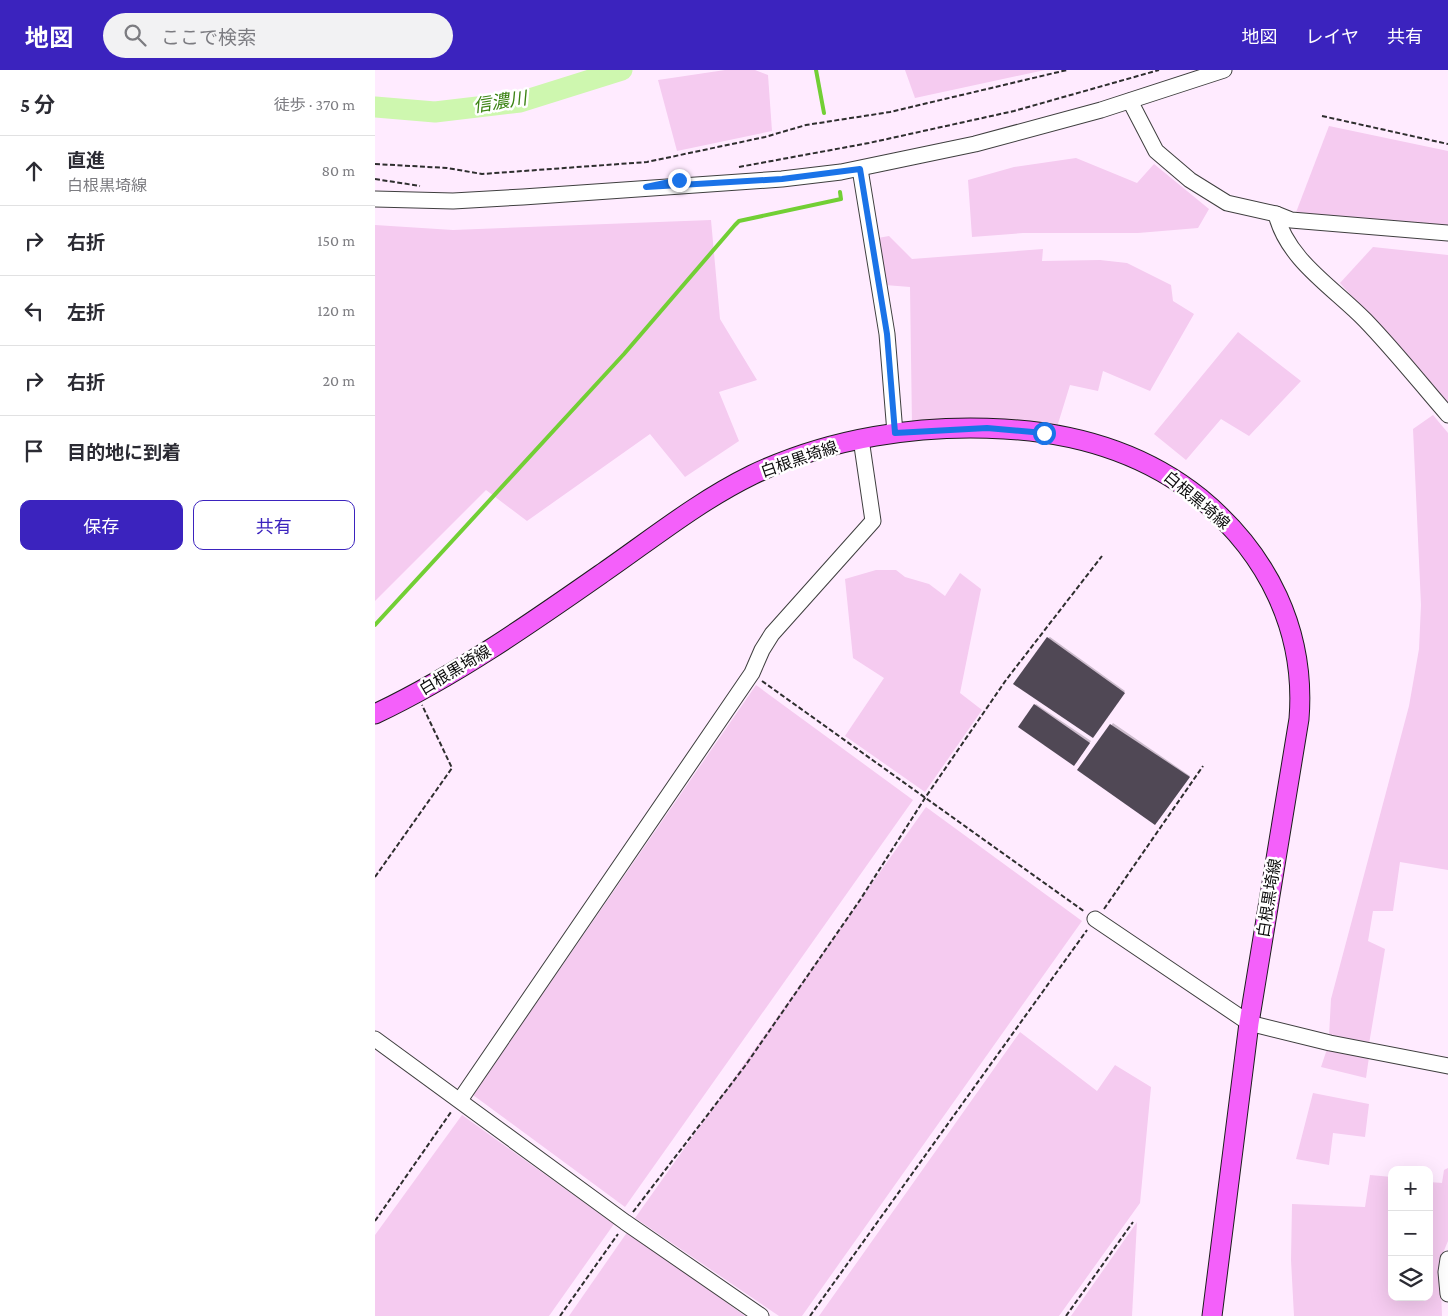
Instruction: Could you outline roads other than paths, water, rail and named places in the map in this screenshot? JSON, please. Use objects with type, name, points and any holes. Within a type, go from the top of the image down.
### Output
[{"type":"main road","name":"白根黒埼線","points":[[375,714],[417,694],[472,662],[606,571],[662,529],[724,490],[781,463],[822,449],[895,433],[987,428],[1027,430],[1061,436],[1134,457],[1162,471],[1216,512],[1239,536],[1259,564],[1290,627],[1298,658],[1301,690],[1299,719],[1249,1023],[1212,1316]]},
{"type":"street","points":[[375,199],[453,201],[523,197],[782,179],[860,169],[975,144],[1130,101],[1224,70]]},
{"type":"street","points":[[1130,101],[1156,152],[1190,180],[1227,203],[1276,214],[1291,220],[1448,233]]},
{"type":"street","points":[[860,169],[887,334],[895,433]]},
{"type":"street","points":[[1276,214],[1279,229],[1309,269],[1365,320],[1448,416]]},
{"type":"street","points":[[459,1100],[752,673],[762,650],[772,634],[873,521],[870,487],[861,439]]},
{"type":"street","points":[[1095,919],[1249,1023],[1330,1043],[1448,1066]]},
{"type":"street","points":[[375,1039],[625,1222],[761,1316]]},
{"type":"street","points":[[1448,1259],[1446,1272],[1448,1294]]},
{"type":"waterway","name":"信濃川","points":[[375,107],[435,112],[520,102],[622,70]]},
{"type":"waterway","points":[[816,70],[824,113]]},
{"type":"waterway","points":[[375,625],[624,354],[739,221],[841,199],[840,192]]}]
